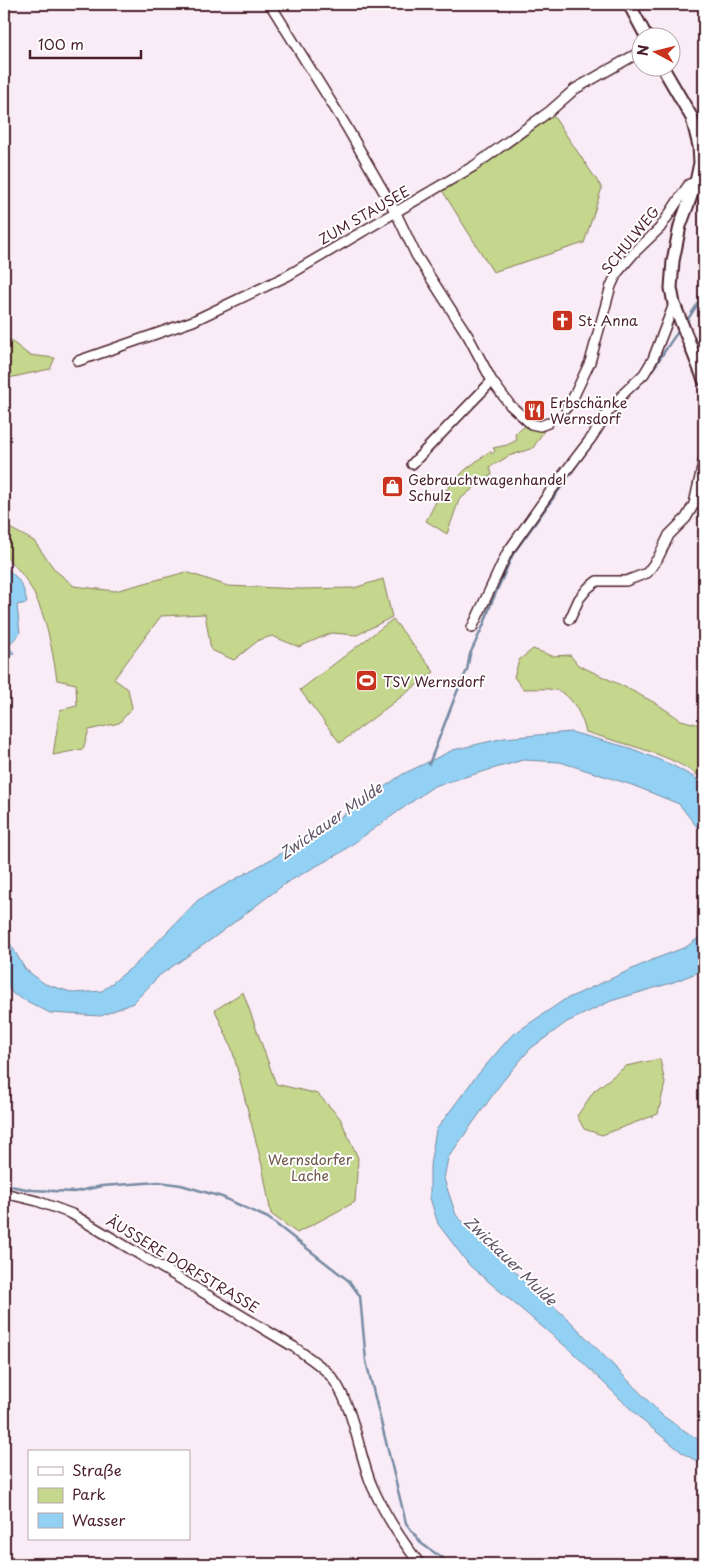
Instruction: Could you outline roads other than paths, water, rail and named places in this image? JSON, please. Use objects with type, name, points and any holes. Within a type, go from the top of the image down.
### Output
[{"type":"street","points":[[270,4],[346,126],[396,213],[416,255],[468,336],[492,381],[510,405],[531,424],[540,426],[548,423]]},
{"type":"street","points":[[629,4],[642,28]]},
{"type":"street","name":"ZUM STAUSEE","points":[[78,361],[193,321],[287,276],[474,166],[550,110],[575,89],[630,58]]},
{"type":"street","points":[[669,78],[692,118],[702,145],[696,182],[680,226],[673,261],[671,288],[674,304],[704,380]]},
{"type":"street","name":"SCHULWEG","points":[[566,408],[573,398],[590,362],[611,286],[617,274],[634,253],[660,228],[689,184],[696,182]]},
{"type":"street","points":[[472,628],[507,553],[592,437],[608,412],[624,392],[644,374],[653,360],[674,304]]},
{"type":"street","points":[[412,464],[492,381]]},
{"type":"street","points":[[570,619],[579,599],[597,581],[626,581],[647,573],[658,558],[669,535],[686,518],[694,504],[704,459]]},
{"type":"street","name":"ÄUSSERE DORFSTRASSE","points":[[4,1193],[37,1200],[72,1214],[294,1347],[328,1373],[340,1389],[364,1466],[376,1493],[392,1526],[420,1564]]},
{"type":"water","points":[[4,567],[20,582],[27,603],[17,605],[20,633],[8,646],[14,653],[4,658]]},
{"type":"water","points":[[571,732],[630,748],[672,765],[704,783],[704,841],[700,831],[679,804],[632,785],[560,762],[523,760],[434,786],[340,853],[286,883],[212,939],[160,975],[133,1003],[101,1016],[50,1013],[13,994],[4,982],[4,933],[25,969],[45,984],[74,993],[102,991],[136,964],[198,900],[314,835],[403,774],[453,750],[504,738]]},
{"type":"water","points":[[704,934],[704,970],[671,983],[611,1001],[567,1022],[530,1049],[502,1082],[448,1158],[444,1179],[456,1215],[569,1320],[663,1416],[694,1437],[704,1441],[704,1465],[684,1454],[643,1421],[571,1351],[470,1266],[438,1224],[430,1198],[430,1165],[436,1130],[474,1079],[511,1036],[564,1000],[652,960],[686,947]]},
{"type":"waterway","points":[[686,322],[704,294]]},
{"type":"waterway","points":[[644,381],[681,328]]},
{"type":"waterway","points":[[629,394],[638,387]]},
{"type":"waterway","points":[[599,434],[617,407]]},
{"type":"waterway","points":[[429,764],[467,670],[470,654],[513,554],[592,444]]},
{"type":"waterway","points":[[4,1185],[32,1190],[74,1192],[102,1186],[159,1182],[181,1185],[222,1197],[268,1218],[349,1281],[360,1296],[366,1361],[406,1523],[422,1544],[451,1564]]},
{"type":"place","name":"St. Anna","points":[[562,320]]},
{"type":"place","name":"Erbschänke Wernsdorf","points":[[534,410]]},
{"type":"place","name":"Gebrauchtwagenhandel Schulz","points":[[392,487]]},
{"type":"place","name":"TSV Wernsdorf","points":[[367,681]]},
{"type":"water label","name":"Zwickauer Mulde","points":[[330,820]]},
{"type":"water label","name":"Zwickauer Mulde","points":[[511,1260]]},
{"type":"park label","name":"Wernsdorfer Lache","points":[[310,1168]]}]
